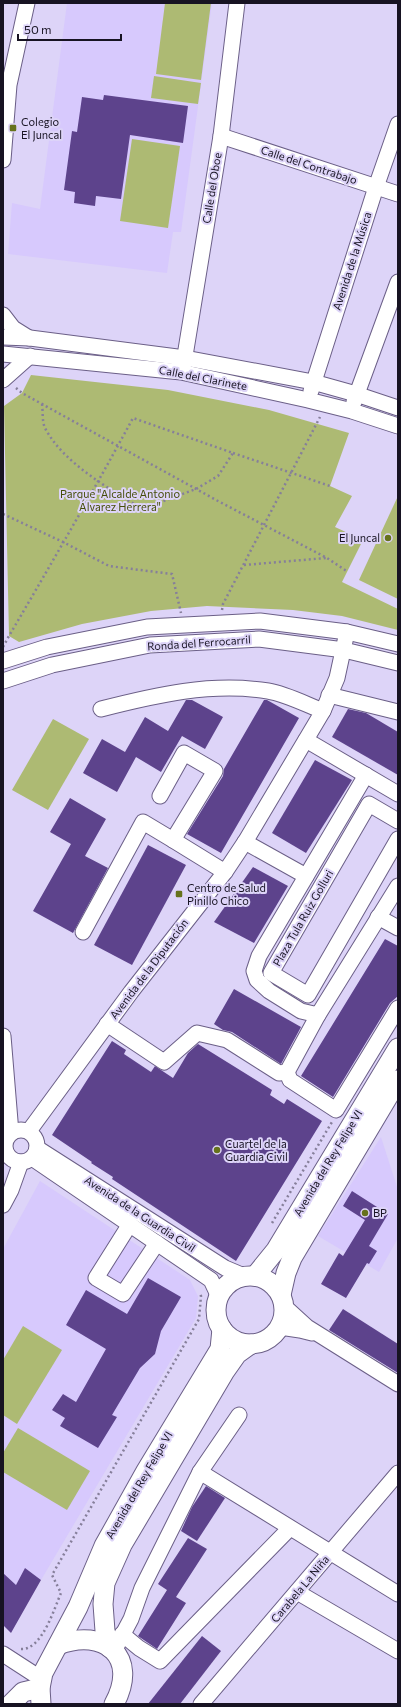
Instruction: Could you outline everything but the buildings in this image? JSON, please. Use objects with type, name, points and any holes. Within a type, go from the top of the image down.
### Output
[{"type":"main road","name":"Avenida del Rey Felipe VI","points":[[249,1276],[276,1250],[398,1048]]},
{"type":"main road","name":"Avenida del Rey Felipe VI","points":[[283,1300],[286,1273],[292,1258],[398,1080]]},
{"type":"main road","points":[[249,1276],[270,1282],[275,1286],[283,1300],[284,1317],[280,1327],[272,1336],[262,1342],[252,1344],[240,1342],[230,1337],[222,1329],[216,1308],[219,1297],[225,1287],[233,1280],[249,1276]]},
{"type":"main road","name":"Avenida del Rey Felipe VI","points":[[41,1690],[58,1645],[78,1607],[104,1546],[146,1471],[220,1349],[222,1329]]},
{"type":"main road","name":"Avenida del Rey Felipe VI","points":[[114,1704],[119,1694],[124,1672],[115,1644],[105,1630],[103,1597],[105,1583],[122,1545],[225,1371],[237,1354],[252,1344]]},
{"type":"main road","points":[[58,1645],[70,1640],[82,1639],[115,1644]]},
{"type":"main road","points":[[11,1704],[23,1692],[41,1690]]},
{"type":"street","points":[[3,160],[5,106],[26,3]]},
{"type":"street","name":"Calle del Oboe","points":[[183,365],[220,136],[237,3]]},
{"type":"street","name":"Avenida de la Música","points":[[308,400],[376,187],[398,124]]},
{"type":"street","name":"Calle del Contrabajo","points":[[220,136],[398,194]]},
{"type":"street","points":[[352,411],[356,394],[398,282]]},
{"type":"street","points":[[3,315],[13,328],[30,338]]},
{"type":"street","name":"Calle del Clarinete","points":[[3,337],[30,338],[183,365],[313,382],[398,408]]},
{"type":"street","name":"Calle del Clarinete","points":[[3,354],[183,365],[352,411],[398,426]]},
{"type":"street","points":[[4,379],[30,356]]},
{"type":"street","name":"Ronda del Ferrocarril","points":[[3,662],[47,647],[147,627],[260,621],[347,632],[398,644]]},
{"type":"street","name":"Avenida de la Diputación","points":[[29,1131],[107,1024],[225,872],[245,842],[323,711],[336,678],[344,650],[347,632]]},
{"type":"street","name":"Ronda del Ferrocarril","points":[[3,681],[52,665],[150,645],[259,639],[344,650],[398,663]]},
{"type":"street","points":[[101,709],[156,695],[222,687],[269,691],[323,711]]},
{"type":"street","points":[[329,695],[398,712]]},
{"type":"street","points":[[306,740],[398,794]]},
{"type":"street","points":[[160,796],[184,753],[215,771],[173,840]]},
{"type":"street","points":[[318,1016],[301,1011],[269,991],[257,980],[254,971],[259,956],[366,776]]},
{"type":"street","name":"Plaza Tula Ruiz Golluri","points":[[398,820],[369,804],[271,973],[308,995],[398,840]]},
{"type":"street","points":[[83,932],[143,822],[225,872]]},
{"type":"street","points":[[245,842],[306,876]]},
{"type":"street","points":[[398,886],[318,1016],[288,1072],[290,1080],[336,1110],[398,1008]]},
{"type":"street","points":[[378,917],[398,928]]},
{"type":"street","points":[[107,1024],[164,1062],[197,1033],[227,1040],[279,1073],[288,1072]]},
{"type":"street","points":[[3,1036],[6,1146],[15,1161],[30,1156]]},
{"type":"street","points":[[3,1205],[30,1156],[36,1138],[29,1131],[20,1130],[6,1146]]},
{"type":"street","points":[[30,1156],[211,1280],[219,1297]]},
{"type":"street","name":"Avenida de la Guardia Civil","points":[[30,1156],[225,1268],[249,1276]]},
{"type":"street","points":[[130,1224],[96,1278],[123,1294],[157,1243]]},
{"type":"street","points":[[283,1300],[307,1327],[398,1384]]},
{"type":"street","points":[[280,1327],[300,1330],[322,1337]]},
{"type":"street","points":[[239,1415],[200,1472],[142,1588],[131,1619],[115,1644],[139,1648],[160,1661],[290,1528]]},
{"type":"street","points":[[200,1472],[330,1553],[396,1589]]},
{"type":"street","name":"Carabela La Niña","points":[[202,1704],[398,1473]]},
{"type":"street","points":[[297,1592],[398,1651]]},
{"type":"street","points":[[3,1654],[41,1690]]},
{"type":"path","points":[[4,379],[22,393],[196,489],[327,558],[348,572]]},
{"type":"path","points":[[42,404],[44,428],[63,452],[97,482],[142,509],[196,489],[218,476],[233,453]]},
{"type":"path","points":[[220,623],[223,604],[327,405]]},
{"type":"path","points":[[3,648],[133,418],[330,486]]},
{"type":"path","points":[[3,514],[63,542],[109,566],[172,574],[183,625]]},
{"type":"path","points":[[244,565],[327,558]]},
{"type":"path","points":[[268,1229],[332,1122],[335,1121]]},
{"type":"path","points":[[3,1654],[14,1648],[26,1649],[39,1641],[61,1593],[52,1576],[199,1319],[201,1296],[194,1282],[200,1272]]},
{"type":"shaded area","points":[[67,3],[212,3],[181,232],[173,232],[167,273],[8,254],[12,203],[40,209]]},
{"type":"shaded area","name":"BP","points":[[381,1137],[398,1190],[398,1238],[379,1272],[318,1236]]},
{"type":"shaded area","points":[[40,1181],[190,1280],[198,1296],[196,1318],[41,1580],[25,1568],[16,1585],[3,1573],[3,1249]]},
{"type":"green space","points":[[165,3],[211,3],[201,80],[156,74]]},
{"type":"green space","points":[[154,76],[201,83],[198,104],[151,98]]},
{"type":"green space","points":[[132,139],[180,146],[168,228],[120,221]]},
{"type":"green space","name":"Parque \"Alcalde Antonio Álvarez Herrera\"","points":[[31,375],[168,390],[269,410],[349,433],[330,486],[352,496],[335,527],[363,540],[342,582],[398,609],[398,630],[342,616],[293,610],[207,606],[151,611],[82,624],[19,642],[9,636],[4,406],[22,393]]},
{"type":"green space","name":"El Juncal","points":[[398,496],[398,599],[359,580]]},
{"type":"green space","points":[[53,719],[89,739],[48,810],[12,790]]},
{"type":"green space","points":[[23,1326],[62,1350],[17,1424],[3,1415],[3,1360]]},
{"type":"green space","points":[[18,1428],[90,1471],[67,1510],[3,1472],[3,1453]]},
{"type":"place","name":"Colegio El Juncal","points":[[13,128]]},
{"type":"place","name":"El Juncal","points":[[388,538]]},
{"type":"place","name":"Centro de Salud Pinillo Chico","points":[[179,894]]},
{"type":"place","name":"Cuartel de la Guardia Civil","points":[[217,1150]]},
{"type":"place","name":"BP","points":[[365,1213]]}]
